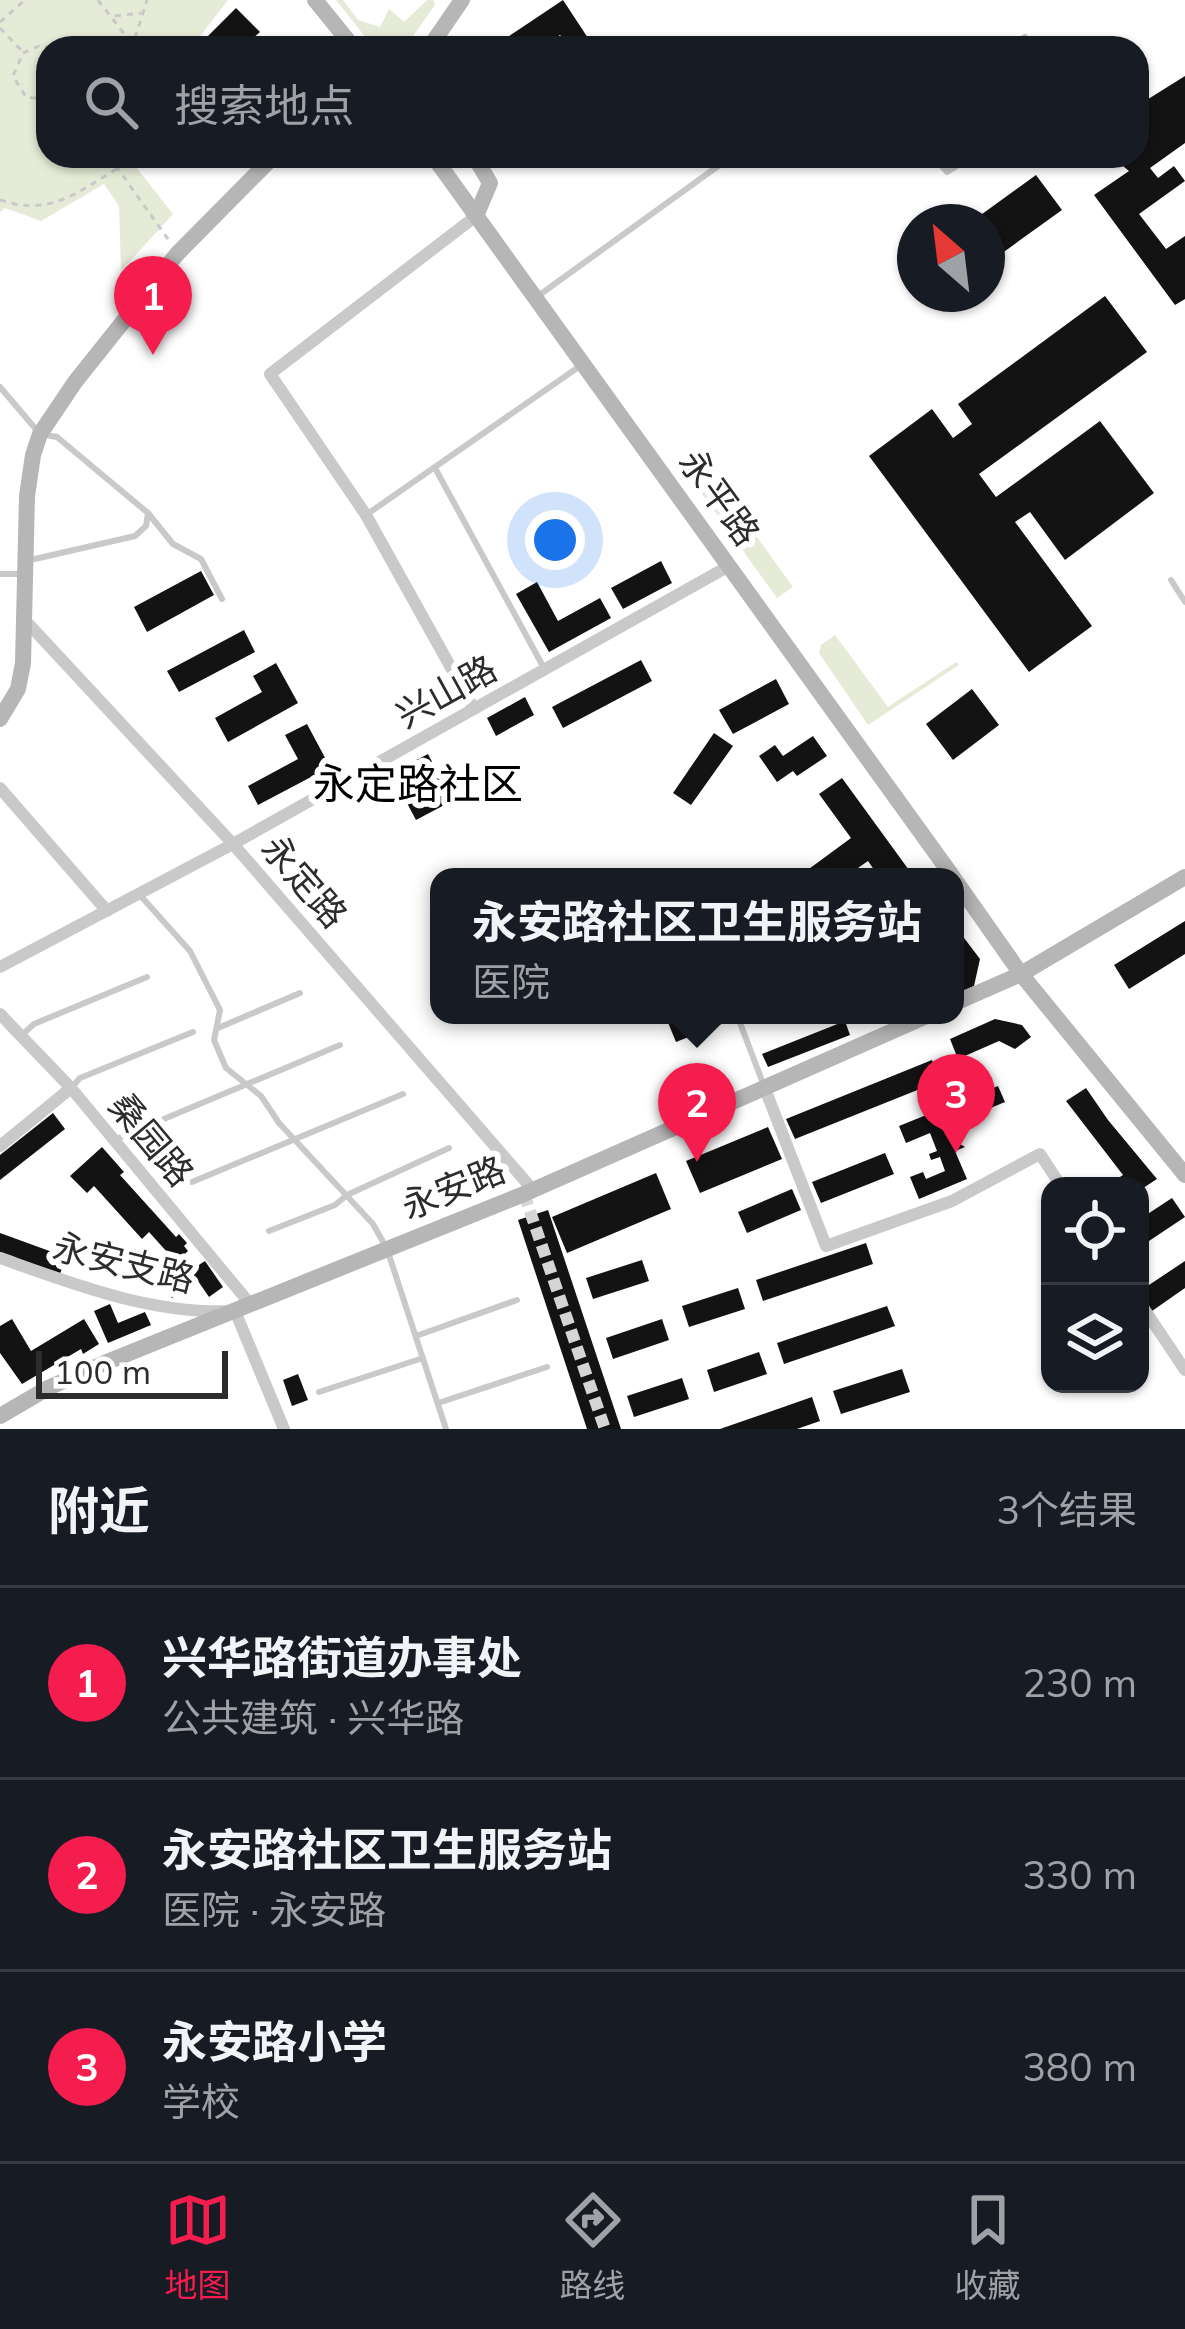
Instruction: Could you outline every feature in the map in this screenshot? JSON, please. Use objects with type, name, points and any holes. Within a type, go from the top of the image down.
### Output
[{"type":"street","points":[[315,0],[344,36]]},
{"type":"street","points":[[437,36],[462,0]]},
{"type":"street","points":[[0,719],[18,689],[28,496],[40,434],[75,382],[177,254],[262,168]]},
{"type":"street","name":"永平路","points":[[442,168],[946,868]]},
{"type":"street","points":[[474,709],[366,515],[270,374],[476,216],[490,183],[481,168]]},
{"type":"street","name":"兴山路","points":[[0,967],[233,844],[730,566]]},
{"type":"street","name":"永定路","points":[[24,619],[233,844],[533,1190]]},
{"type":"street","points":[[2,792],[107,911]]},
{"type":"street","points":[[964,1000],[1022,974],[1185,877]]},
{"type":"street","name":"永平路","points":[[964,893],[1022,974],[1185,1174]]},
{"type":"street","name":"桑园路","points":[[1,1015],[115,1140],[243,1308],[284,1429]]},
{"type":"street","name":"永安路","points":[[0,1416],[48,1388],[533,1190],[909,1024]]},
{"type":"street","points":[[0,1146],[71,1088]]},
{"type":"street","points":[[765,1089],[826,1246],[952,1201],[1040,1154],[1055,1177]]},
{"type":"street","name":"永安支路","points":[[0,1258],[101,1294],[196,1313],[243,1308]]},
{"type":"street","points":[[1149,1316],[1185,1370]]},
{"type":"lane","points":[[535,298],[715,168]]},
{"type":"lane","points":[[366,515],[583,364]]},
{"type":"lane","points":[[0,387],[40,434],[57,437],[148,513],[173,544],[201,559],[222,599]]},
{"type":"lane","points":[[435,468],[545,670]]},
{"type":"lane","points":[[0,574],[135,536],[146,526],[148,513]]},
{"type":"lane","points":[[1171,580],[1185,602]]},
{"type":"lane","points":[[140,894],[190,951],[220,1010],[214,1040],[226,1068],[248,1084],[373,1224],[387,1249],[446,1429]]},
{"type":"lane","points":[[20,1036],[34,1024],[147,977]]},
{"type":"lane","points":[[215,1030],[300,993]]},
{"type":"lane","points":[[740,1024],[765,1089]]},
{"type":"lane","points":[[71,1088],[80,1078],[193,1031]]},
{"type":"lane","points":[[115,1140],[340,1045]]},
{"type":"lane","points":[[192,1182],[403,1094]]},
{"type":"lane","points":[[269,1231],[335,1205],[346,1195],[449,1148]]},
{"type":"lane","points":[[416,1336],[518,1300]]},
{"type":"lane","points":[[319,1392],[423,1358]]},
{"type":"lane","points":[[438,1403],[547,1367]]},
{"type":"path","points":[[23,52],[0,25],[25,0]]},
{"type":"path","points":[[98,0],[127,36]]},
{"type":"path","points":[[136,36],[147,0]]},
{"type":"path","points":[[112,16],[143,13]]},
{"type":"path","points":[[36,47],[23,52],[14,67],[15,84],[26,97],[36,98]]},
{"type":"path","points":[[0,200],[22,207],[52,206],[118,168]]},
{"type":"path","points":[[121,168],[177,254]]},
{"type":"green space","points":[[0,0],[228,0],[200,36],[36,36],[36,168],[137,168],[173,214],[121,271],[119,206],[104,184],[41,221],[5,208],[0,212]]},
{"type":"green space","points":[[336,0],[343,0],[358,20],[380,27],[389,9],[404,22],[427,0],[433,0],[435,5],[413,36],[364,36]]},
{"type":"green space","points":[[708,469],[793,587],[777,598],[698,488]]},
{"type":"green space","points":[[835,635],[888,707],[956,662],[959,665],[868,725],[819,653],[821,645]]},
{"type":"building","points":[[563,0],[587,36],[560,35],[509,36]]},
{"type":"building","points":[[236,8],[260,32],[256,36],[208,36]]},
{"type":"building","points":[[1185,76],[1185,143],[1150,168],[1158,178],[1174,166],[1185,181],[1139,214],[1166,249],[1185,236],[1185,299],[1175,305],[1094,195],[1129,171],[1125,168],[1149,168],[1149,98]]},
{"type":"building","points":[[1036,175],[1062,210],[1005,251],[1005,204],[996,204]]},
{"type":"building","points":[[1105,296],[1147,352],[979,474],[996,497],[1100,421],[1154,493],[1065,560],[1030,512],[1015,522],[1092,626],[1029,672],[869,456],[932,409],[953,438],[972,424],[958,404]]},
{"type":"building","points":[[661,561],[672,583],[623,609],[611,588]]},
{"type":"building","points":[[201,571],[214,595],[147,632],[134,607]]},
{"type":"building","points":[[537,582],[558,621],[600,598],[611,618],[549,652],[516,594]]},
{"type":"building","points":[[244,630],[255,652],[179,692],[167,671]]},
{"type":"building","points":[[641,660],[652,681],[563,728],[552,707]]},
{"type":"building","points":[[276,663],[298,703],[228,742],[215,718],[262,692],[253,676]]},
{"type":"building","points":[[776,679],[789,704],[733,734],[719,710]]},
{"type":"building","points":[[972,689],[999,725],[953,760],[926,724]]},
{"type":"building","points":[[525,697],[534,715],[496,736],[487,718]]},
{"type":"building","points":[[307,724],[330,767],[258,805],[248,786],[298,759],[285,735]]},
{"type":"building","points":[[714,733],[733,746],[691,805],[673,793]]},
{"type":"building","points":[[813,736],[827,756],[797,776],[793,771],[777,782],[759,756],[775,745],[783,756]]},
{"type":"building","points":[[428,754],[452,801],[416,820],[391,773]]},
{"type":"building","points":[[842,778],[907,868],[873,868],[868,861],[858,868],[810,868],[851,838],[819,794]]},
{"type":"building","points":[[1185,921],[1185,954],[1129,989],[1114,965]]},
{"type":"building","points":[[964,938],[980,959],[974,986],[964,990]]},
{"type":"building","points":[[995,1019],[1022,1025],[1031,1037],[1015,1049],[999,1041],[958,1059],[950,1039]]},
{"type":"building","points":[[669,1024],[721,1024],[676,1042]]},
{"type":"building","points":[[837,1024],[846,1024],[850,1035],[768,1067],[762,1054]]},
{"type":"building","points":[[932,1060],[940,1081],[795,1139],[786,1119]]},
{"type":"building","points":[[998,1086],[1005,1102],[945,1127],[953,1144],[962,1140],[965,1147],[955,1151],[967,1179],[919,1199],[910,1177],[923,1172],[926,1179],[945,1171],[940,1157],[931,1160],[929,1154],[937,1151],[930,1133],[906,1143],[899,1126]]},
{"type":"building","points":[[1086,1088],[1157,1179],[1149,1184],[1149,1177],[1120,1177],[1123,1175],[1066,1101]]},
{"type":"building","points":[[53,1113],[65,1129],[0,1180],[0,1155]]},
{"type":"building","points":[[768,1127],[782,1159],[700,1193],[686,1161]]},
{"type":"building","points":[[102,1147],[124,1172],[120,1175],[176,1237],[179,1234],[187,1243],[188,1251],[176,1262],[149,1232],[142,1239],[94,1186],[87,1193],[70,1176]]},
{"type":"building","points":[[885,1153],[894,1174],[821,1203],[812,1182]]},
{"type":"building","points":[[656,1173],[671,1209],[567,1253],[552,1217]]},
{"type":"building","points":[[792,1189],[801,1210],[747,1233],[738,1212]]},
{"type":"building","points":[[1172,1198],[1185,1217],[1149,1241],[1149,1213]]},
{"type":"building","points":[[548,1210],[621,1429],[587,1429],[518,1220]]},
{"type":"building","points":[[0,1233],[66,1257],[60,1274],[0,1252]]},
{"type":"building","points":[[866,1243],[873,1264],[763,1301],[756,1280]]},
{"type":"building","points":[[642,1260],[649,1281],[593,1299],[586,1278]]},
{"type":"building","points":[[205,1261],[223,1287],[209,1297],[198,1281],[172,1298],[165,1287]]},
{"type":"building","points":[[1185,1261],[1185,1288],[1152,1311],[1149,1285]]},
{"type":"building","points":[[738,1288],[745,1309],[689,1327],[682,1306]]},
{"type":"building","points":[[110,1304],[118,1323],[145,1312],[151,1325],[108,1343],[94,1311]]},
{"type":"building","points":[[887,1306],[895,1326],[784,1364],[777,1343]]},
{"type":"building","points":[[12,1319],[31,1351],[84,1319],[99,1344],[83,1354],[81,1349],[22,1384],[0,1353],[0,1326]]},
{"type":"building","points":[[662,1319],[669,1340],[613,1359],[606,1338]]},
{"type":"building","points":[[759,1352],[767,1374],[714,1392],[707,1370]]},
{"type":"building","points":[[902,1369],[910,1392],[841,1414],[833,1391]]},
{"type":"building","points":[[298,1374],[308,1400],[292,1406],[283,1380]]},
{"type":"building","points":[[682,1378],[689,1399],[634,1417],[627,1396]]},
{"type":"building","points":[[812,1397],[820,1421],[797,1429],[720,1429]]},
{"type":"tunnel","points":[[524,1194],[605,1429]]},
{"type":"place","name":"兴华路街道办事处","points":[[153,355]]},
{"type":"place","name":"永安路小学","points":[[956,1153]]},
{"type":"place","name":"永安路社区卫生服务站","points":[[697,1162]]},
{"type":"district","name":"永定路社区","points":[[418,783]]}]
